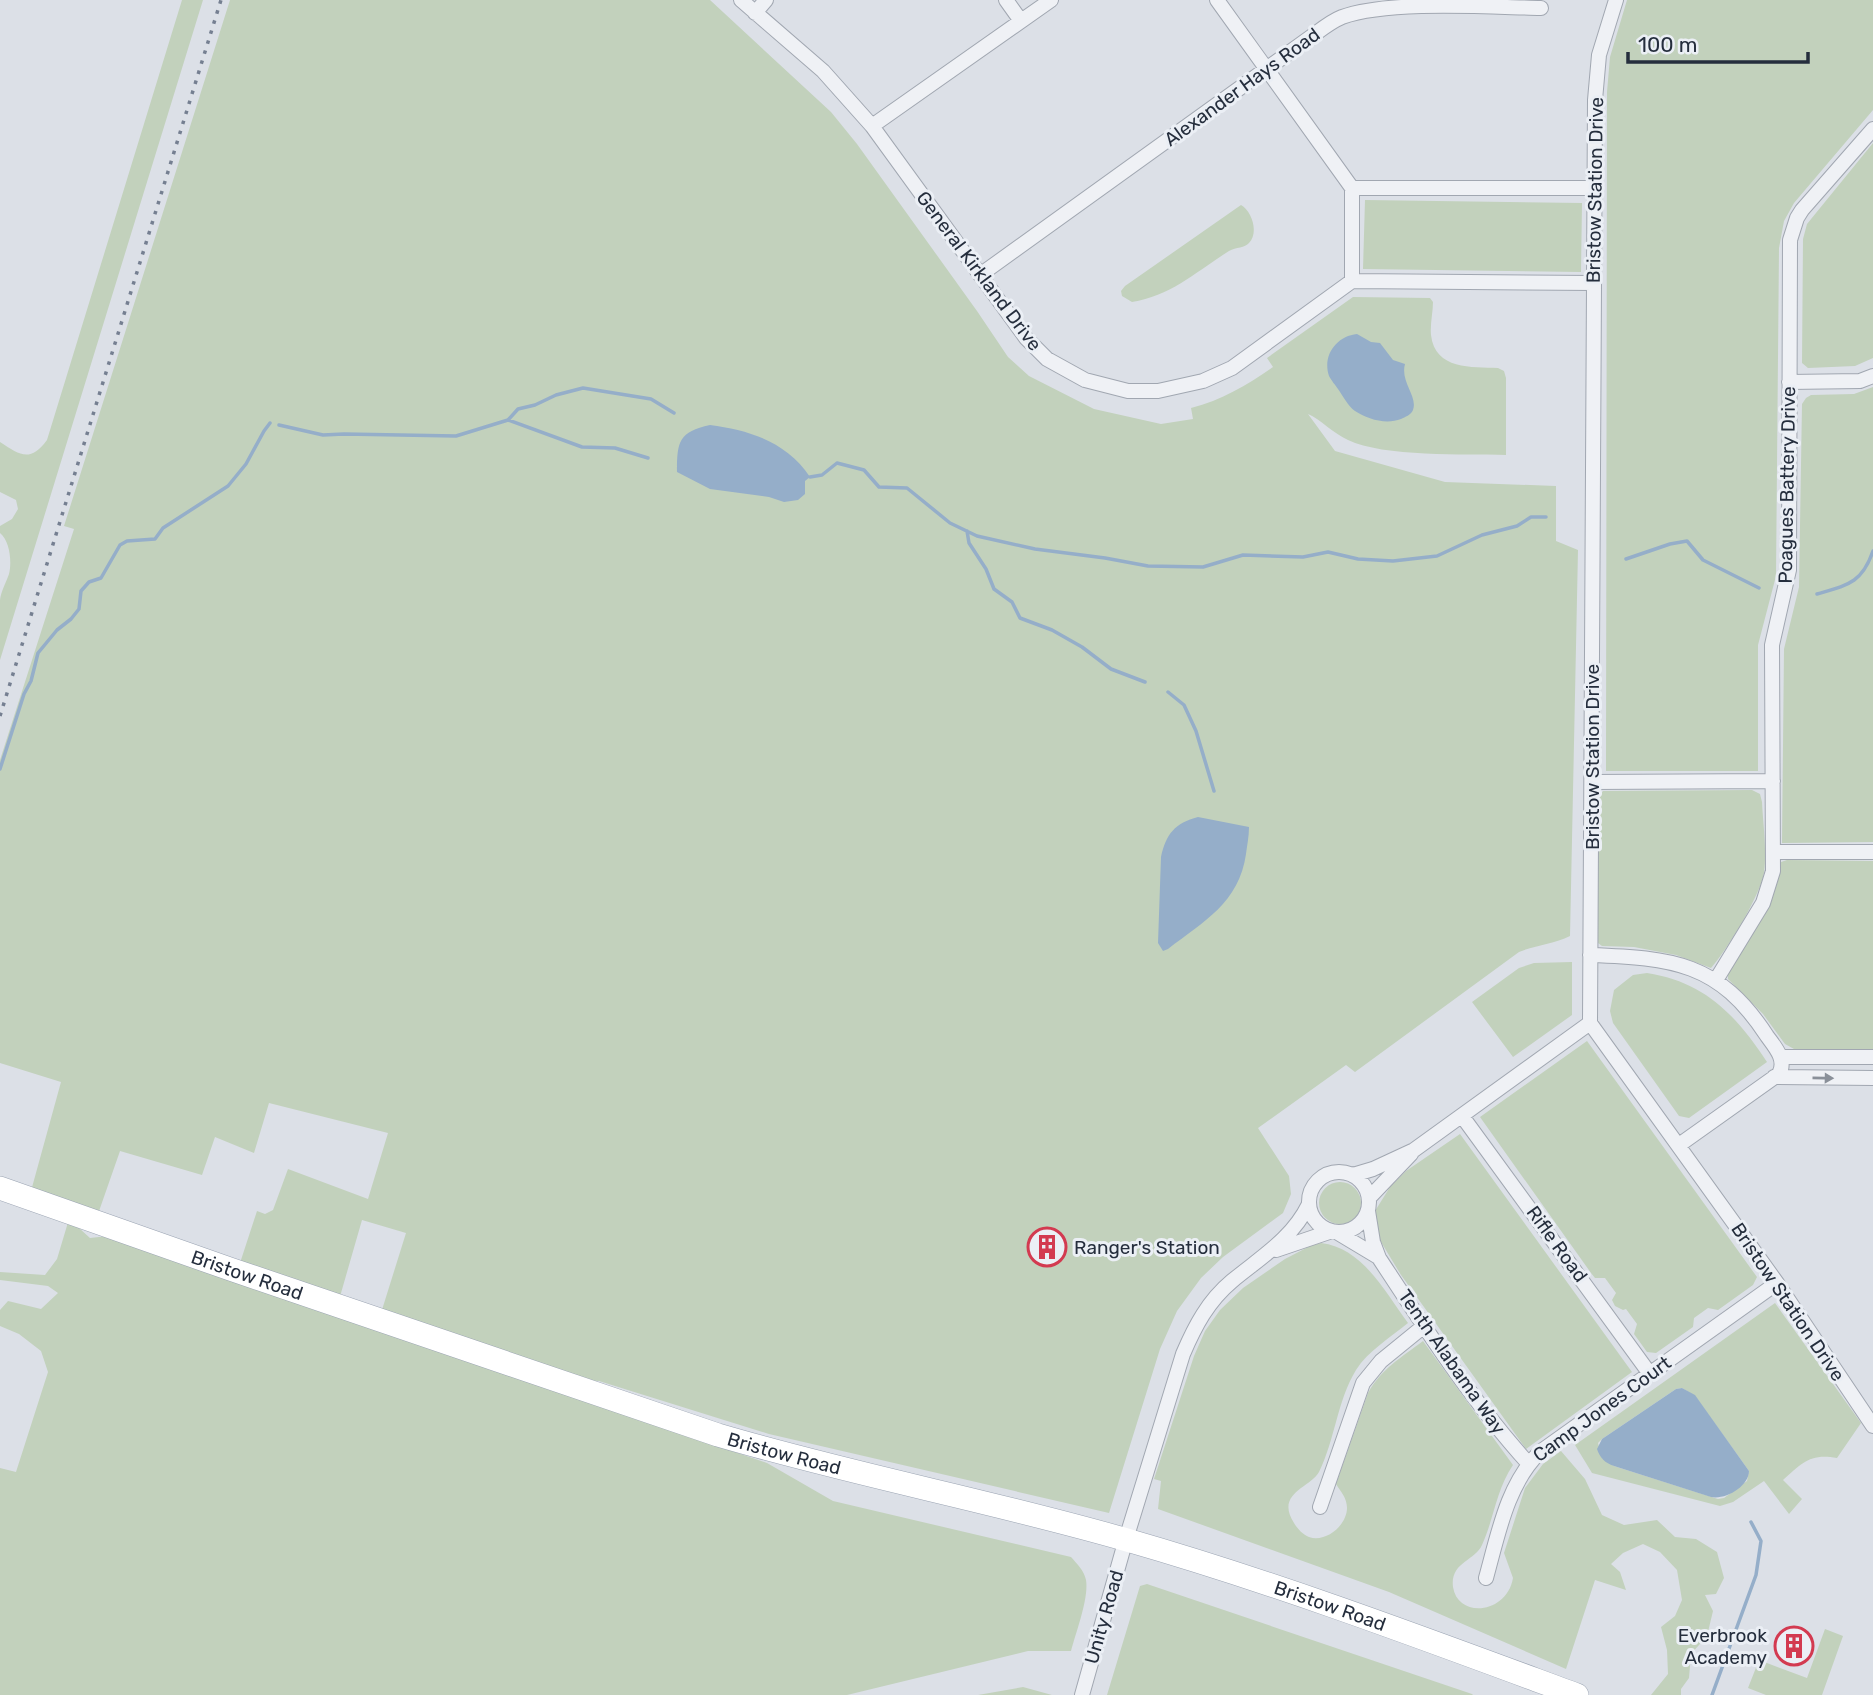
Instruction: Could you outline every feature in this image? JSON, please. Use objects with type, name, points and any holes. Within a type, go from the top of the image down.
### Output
[{"type":"main road","name":"Bristow Road","points":[[0,1188],[269,1283],[718,1435],[782,1454],[1126,1539],[1295,1592],[1577,1695]]},
{"type":"street","name":"General Kirkland Drive","points":[[741,0],[823,71],[872,126],[1026,338],[1047,359],[1069,372],[1098,384],[1143,392],[1174,389],[1218,375],[1242,361],[1352,281]]},
{"type":"street","points":[[755,13],[766,0]]},
{"type":"street","points":[[1006,0],[1021,21]]},
{"type":"street","points":[[872,126],[1051,0]]},
{"type":"street","points":[[1217,0],[1352,188],[1352,281],[1594,283]]},
{"type":"street","name":"Bristow Station Drive","points":[[1616,0],[1599,55],[1595,100],[1590,1023],[1777,1283],[1873,1426]]},
{"type":"street","name":"Alexander Hays Road","points":[[980,275],[1344,16],[1418,3],[1541,8]]},
{"type":"street","name":"Poagues Battery Drive","points":[[1716,980],[1763,903],[1772,880],[1772,645],[1789,570],[1789,253],[1792,229],[1802,210],[1873,129]]},
{"type":"street","points":[[1352,188],[1595,188]]},
{"type":"street","points":[[1789,382],[1860,380],[1873,376]]},
{"type":"street","points":[[1592,782],[1773,781]]},
{"type":"street","points":[[1773,852],[1873,852]]},
{"type":"street","points":[[1590,955],[1665,960],[1684,965],[1716,980],[1746,1007],[1781,1057],[1782,1069],[1774,1077],[1679,1145]]},
{"type":"street","points":[[1353,1175],[1414,1150],[1590,1023]]},
{"type":"street","points":[[1781,1057],[1873,1057]]},
{"type":"street","points":[[1774,1077],[1873,1079]]},
{"type":"street","name":"Rifle Road","points":[[1462,1116],[1650,1374]]},
{"type":"street","points":[[1271,1252],[1359,1225],[1369,1204],[1414,1150]]},
{"type":"street","points":[[1271,1252],[1294,1229],[1309,1204],[1311,1191],[1323,1176],[1339,1171],[1353,1175],[1361,1181],[1369,1204]]},
{"type":"street","points":[[1309,1204],[1315,1221],[1335,1232]]},
{"type":"street","name":"Tenth Alabama Way","points":[[1369,1204],[1373,1242],[1379,1258],[1424,1326],[1499,1429],[1528,1463]]},
{"type":"street","name":"Tenth Alabama Way","points":[[1335,1232],[1379,1258]]},
{"type":"street","name":"Unity Road","points":[[1082,1695],[1126,1539],[1183,1354],[1208,1306],[1231,1282],[1271,1252]]},
{"type":"street","name":"Camp Jones Court","points":[[1486,1578],[1511,1494],[1528,1463],[1777,1283]]},
{"type":"street","points":[[1320,1507],[1363,1383],[1381,1361],[1424,1326]]},
{"type":"green space","points":[[182,0],[203,0],[0,660],[0,600],[10,564],[8,546],[0,533],[0,526],[12,519],[18,509],[16,500],[0,492],[0,442],[19,453],[30,454],[47,440]]},
{"type":"green space","points":[[230,0],[710,0],[831,112],[857,144],[1008,357],[1029,376],[1094,409],[1161,424],[1193,419],[1191,408],[1234,391],[1273,367],[1267,358],[1353,297],[1430,298],[1433,302],[1431,335],[1439,355],[1456,364],[1498,368],[1504,371],[1506,455],[1425,454],[1382,449],[1348,440],[1308,414],[1335,451],[1445,482],[1556,486],[1556,541],[1578,550],[1570,936],[1519,952],[1355,1072],[1346,1065],[1258,1128],[1289,1176],[1291,1194],[1283,1213],[1223,1257],[1201,1278],[1177,1311],[1160,1349],[1109,1513],[769,1434],[599,1381],[575,1380],[381,1313],[406,1233],[362,1220],[339,1300],[240,1263],[257,1211],[265,1214],[273,1210],[288,1169],[368,1199],[388,1133],[269,1103],[254,1153],[215,1137],[202,1175],[120,1151],[98,1214],[31,1191],[61,1082],[0,1063],[0,760],[74,529],[64,526]]},
{"type":"green space","points":[[1627,0],[1873,0],[1873,110],[1794,203],[1784,221],[1779,248],[1776,576],[1758,645],[1758,771],[1606,771],[1607,92],[1610,57]]},
{"type":"green space","points":[[1873,143],[1873,358],[1855,366],[1808,368],[1802,363],[1803,239],[1807,224]]},
{"type":"green space","points":[[1365,200],[1582,203],[1581,272],[1363,269]]},
{"type":"green space","points":[[1241,205],[1248,212],[1254,228],[1252,239],[1247,245],[1229,251],[1183,282],[1159,294],[1132,302],[1122,296],[1121,291],[1125,286]]},
{"type":"green space","points":[[1873,387],[1873,842],[1782,843],[1784,649],[1799,587],[1802,404],[1811,395],[1854,394]]},
{"type":"green space","points":[[1752,790],[1760,794],[1762,802],[1764,873],[1742,922],[1711,968],[1676,955],[1634,947],[1602,946],[1598,943],[1598,797],[1603,791]]},
{"type":"green space","points":[[1873,861],[1873,1049],[1794,1049],[1785,1044],[1763,1014],[1728,979],[1728,974],[1772,897],[1781,862]]},
{"type":"green space","points":[[1572,962],[1572,1015],[1513,1057],[1472,1002],[1519,968],[1534,963]]},
{"type":"green space","points":[[1647,973],[1686,984],[1717,1003],[1743,1030],[1767,1062],[1689,1118],[1679,1116],[1613,1023],[1610,1011],[1614,990],[1633,975]]},
{"type":"green space","points":[[1587,1041],[1757,1277],[1753,1285],[1718,1310],[1708,1308],[1694,1318],[1693,1327],[1656,1353],[1647,1352],[1634,1334],[1637,1324],[1626,1309],[1615,1306],[1612,1300],[1616,1293],[1605,1278],[1595,1278],[1591,1273],[1480,1117]]},
{"type":"green space","points":[[1460,1134],[1632,1372],[1526,1449],[1401,1275],[1378,1237],[1375,1223],[1375,1211],[1390,1187],[1406,1171]]},
{"type":"green space","points":[[1340,1182],[1355,1188],[1361,1203],[1355,1218],[1340,1224],[1325,1218],[1319,1203],[1325,1188]]},
{"type":"green space","points":[[69,1219],[90,1238],[108,1236],[767,1463],[833,1501],[1071,1557],[1084,1573],[1086,1587],[1084,1605],[1071,1651],[1028,1651],[847,1695],[0,1695],[0,1468],[16,1472],[48,1372],[41,1351],[19,1334],[0,1326],[0,1310],[8,1301],[41,1309],[58,1293],[48,1286],[0,1280],[0,1272],[45,1275],[57,1259]]},
{"type":"green space","points":[[1321,1243],[1349,1253],[1361,1262],[1408,1323],[1373,1350],[1356,1370],[1344,1395],[1319,1472],[1291,1498],[1289,1513],[1297,1527],[1302,1533],[1316,1538],[1328,1535],[1343,1521],[1347,1504],[1336,1484],[1368,1393],[1386,1370],[1423,1341],[1513,1465],[1503,1484],[1482,1545],[1455,1572],[1453,1587],[1457,1597],[1473,1608],[1483,1608],[1502,1599],[1509,1590],[1513,1578],[1504,1553],[1525,1488],[1543,1464],[1561,1451],[1585,1479],[1602,1515],[1624,1525],[1657,1520],[1675,1537],[1696,1539],[1717,1552],[1724,1578],[1716,1594],[1705,1595],[1713,1611],[1707,1636],[1691,1654],[1689,1678],[1681,1689],[1681,1695],[1651,1695],[1668,1674],[1667,1650],[1661,1627],[1675,1616],[1682,1600],[1677,1570],[1660,1552],[1643,1544],[1623,1553],[1611,1564],[1620,1572],[1626,1590],[1595,1580],[1566,1669],[1389,1592],[1158,1509],[1161,1481],[1154,1479],[1194,1356],[1205,1331],[1220,1310],[1243,1288],[1285,1259]]},
{"type":"green space","points":[[1775,1303],[1861,1423],[1837,1458],[1813,1458],[1801,1464],[1783,1480],[1802,1499],[1789,1514],[1764,1481],[1733,1502],[1720,1506],[1592,1473],[1575,1445]],"holes":[[[1682,1388],[1695,1396],[1749,1471],[1747,1481],[1724,1498],[1718,1499],[1614,1466],[1602,1458],[1598,1443],[1602,1439],[1676,1389]]]},
{"type":"green space","points":[[1147,1584],[1473,1695],[1107,1695],[1140,1586]]},
{"type":"green space","points":[[1825,1629],[1843,1636],[1822,1695],[1766,1695],[1748,1688],[1759,1660],[1807,1678]]},
{"type":"green space","points":[[1023,1687],[1052,1695],[978,1695]]},
{"type":"water","points":[[1357,334],[1371,342],[1380,343],[1393,360],[1405,364],[1405,377],[1414,405],[1408,416],[1395,421],[1383,421],[1360,414],[1350,406],[1330,378],[1327,368],[1333,348],[1343,338]]},
{"type":"water","points":[[710,425],[753,434],[779,446],[801,465],[810,477],[805,481],[805,494],[798,500],[784,502],[769,497],[710,489],[677,472],[679,445],[682,440],[692,431]]},
{"type":"water","points":[[1198,817],[1249,827],[1242,871],[1236,886],[1218,909],[1163,951],[1158,943],[1163,849],[1178,826]]},
{"type":"water","points":[[1682,1388],[1695,1395],[1749,1471],[1741,1487],[1730,1494],[1711,1497],[1611,1465],[1603,1460],[1598,1452],[1602,1439],[1676,1389]]},
{"type":"waterway","points":[[508,420],[518,409],[583,388],[651,399],[674,413]]},
{"type":"waterway","points":[[279,425],[323,435],[456,436],[508,420],[582,447],[615,448],[648,458]]},
{"type":"waterway","points":[[0,769],[38,653],[79,609],[81,591],[89,582],[101,578],[120,545],[127,541],[155,539],[163,528],[228,486],[246,464],[270,423]]},
{"type":"waterway","points":[[810,477],[822,475],[837,463],[864,470],[879,487],[907,488],[950,523],[977,536],[1035,549],[1148,566],[1203,567],[1243,555],[1303,557],[1328,552],[1358,559],[1393,561],[1437,556],[1482,535],[1517,526],[1531,517],[1546,517]]},
{"type":"waterway","points":[[967,531],[969,543],[986,569],[994,589],[1012,602],[1020,618],[1052,630],[1082,647],[1111,669],[1145,682]]},
{"type":"waterway","points":[[1626,559],[1687,541],[1703,560],[1759,588]]},
{"type":"waterway","points":[[1817,594],[1837,588],[1859,576],[1873,551]]},
{"type":"waterway","points":[[1168,692],[1184,705],[1196,731],[1214,791]]},
{"type":"waterway","points":[[1712,1695],[1756,1575],[1761,1541],[1751,1522]]},
{"type":"railway","points":[[0,716],[221,0]]},
{"type":"place","name":"Ranger's Station","points":[[1047,1247]]},
{"type":"place","name":"Everbrook Academy","points":[[1794,1646]]}]
